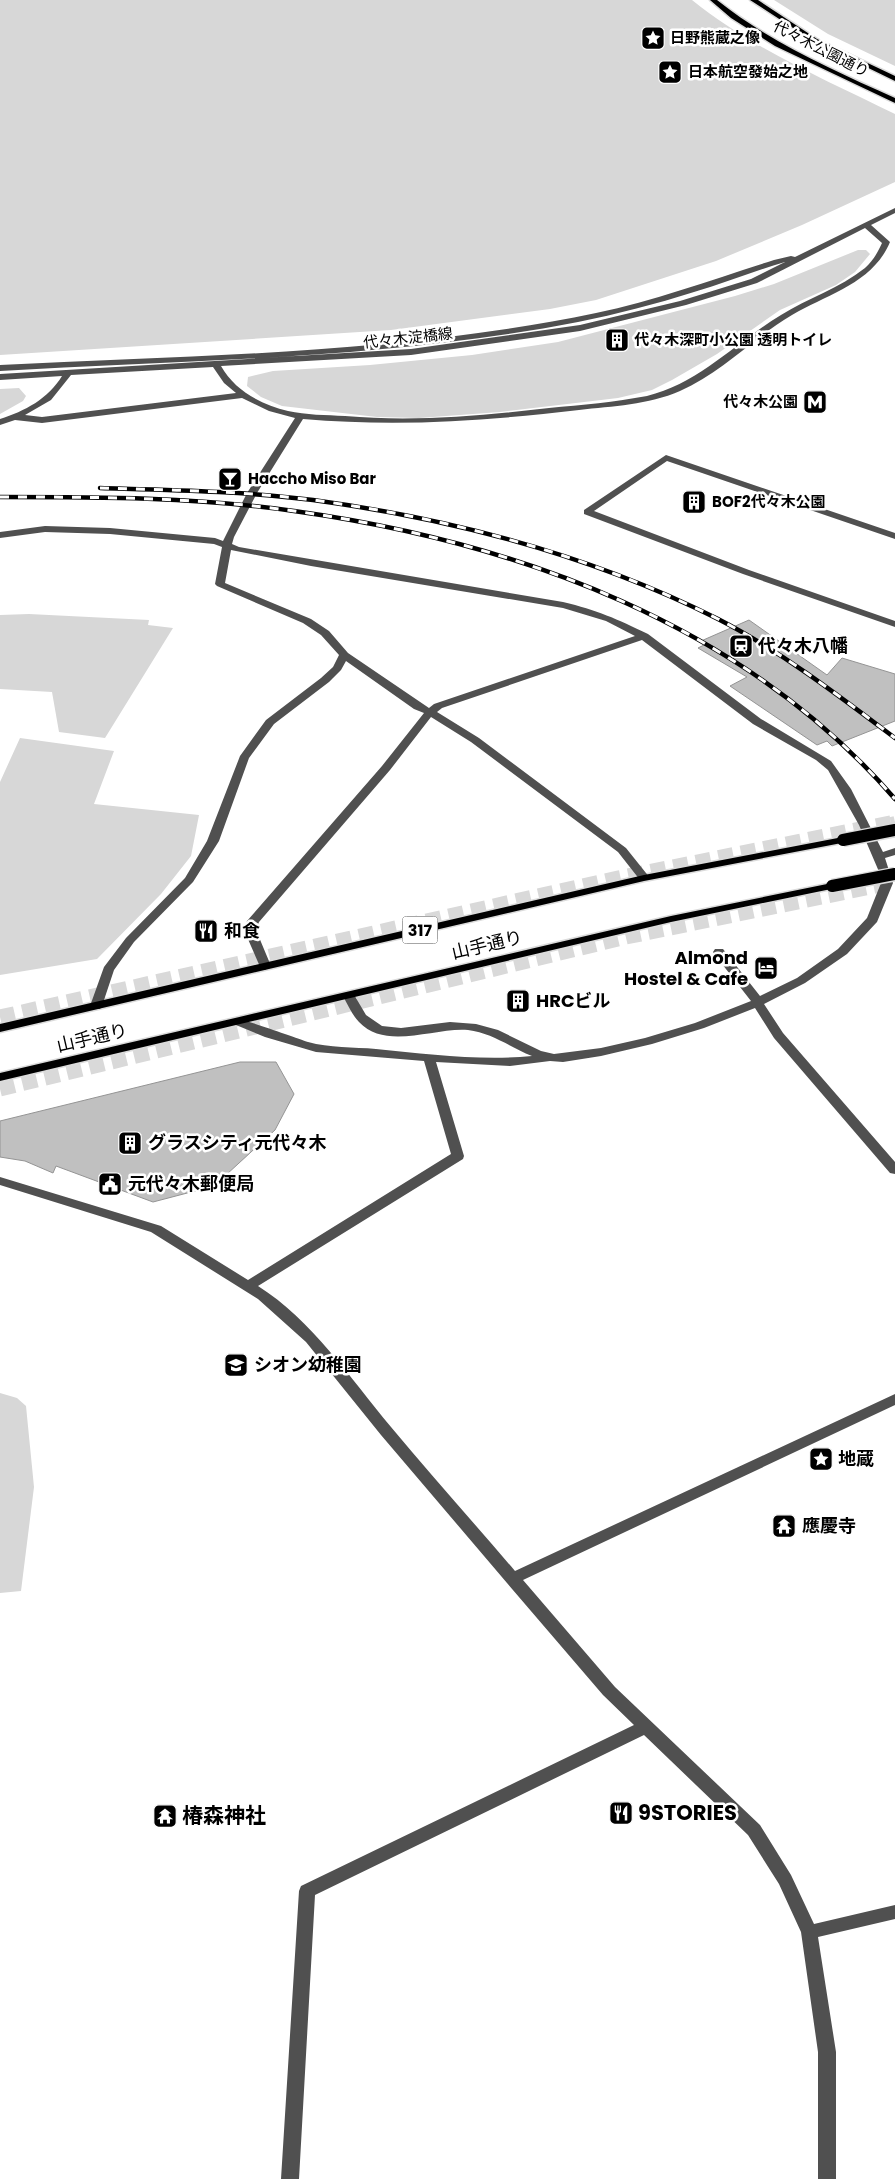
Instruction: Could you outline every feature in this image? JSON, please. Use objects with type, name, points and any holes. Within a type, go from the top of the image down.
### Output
[{"type":"main road","name":"代々木公園通り","points":[[713,0],[745,24],[785,48],[895,101]]},
{"type":"main road","name":"代々木公園通り","points":[[753,0],[815,40],[895,79]]},
{"type":"main road","name":"山手通り","points":[[0,1028],[644,878],[895,830]]},
{"type":"main road","name":"山手通り","points":[[0,1077],[671,919],[895,874]]},
{"type":"street","name":"代々木淀橋線","points":[[0,377],[411,352],[580,328],[632,317],[721,292],[776,271],[805,254],[866,226],[895,210]]},
{"type":"street","points":[[216,365],[220,374],[244,395],[261,406],[283,413],[360,421],[466,419],[592,406],[658,396],[680,387],[728,358],[787,314],[848,284],[869,268],[891,242],[866,226]]},
{"type":"street","name":"代々木淀橋線","points":[[0,368],[365,347],[518,330],[674,296],[767,264],[805,254]]},
{"type":"street","points":[[0,422],[41,405],[56,393],[68,373]]},
{"type":"street","points":[[15,417],[42,420],[244,395]]},
{"type":"street","points":[[301,415],[252,493],[228,544],[220,584],[306,621],[325,633],[344,655],[418,707],[430,712],[475,740],[622,850],[644,878]]},
{"type":"street","points":[[895,536],[666,458],[587,512],[746,572],[895,624]]},
{"type":"street","points":[[0,536],[45,529],[110,530],[215,541],[228,544],[237,549],[563,605],[602,616],[644,636],[744,713],[831,767],[880,856],[888,880],[881,904],[871,922],[835,958],[792,986],[756,1003],[664,1036],[609,1050],[559,1058],[510,1062],[429,1058],[316,1048],[269,1034],[240,1022]]},
{"type":"street","points":[[265,966],[250,930],[253,921],[386,768],[430,712],[438,706],[644,636]]},
{"type":"street","points":[[96,1006],[108,970],[130,940],[189,880],[213,841],[244,758],[270,722],[325,680],[337,668],[344,655]]},
{"type":"street","points":[[880,856],[895,851]]},
{"type":"street","points":[[719,952],[748,987],[756,1003],[778,1035],[895,1170]]},
{"type":"street","points":[[349,996],[367,1023],[386,1031],[400,1032],[446,1026],[478,1028],[497,1034],[537,1054],[559,1058]]},
{"type":"street","points":[[248,1286],[458,1156],[429,1058]]},
{"type":"street","points":[[0,1181],[156,1229],[263,1296],[311,1339],[512,1579],[609,1691],[754,1830],[785,1880],[809,1932],[827,2052],[827,2179]]},
{"type":"street","points":[[512,1579],[895,1399]]},
{"type":"street","points":[[290,2179],[308,1891],[647,1726]]},
{"type":"street","points":[[809,1932],[895,1912]]},
{"type":"shaded area","points":[[0,0],[692,0],[715,18],[765,49],[895,114],[895,182],[802,225],[716,261],[596,300],[550,309],[391,330],[0,355]]},
{"type":"shaded area","points":[[774,0],[895,0],[895,66],[828,34]]},
{"type":"shaded area","points":[[858,250],[866,250],[870,254],[855,272],[836,285],[780,310],[717,354],[672,380],[652,390],[618,398],[500,412],[419,418],[377,417],[282,406],[261,397],[247,386],[248,377],[273,371],[370,365],[472,355],[558,342],[735,296],[774,284]]},
{"type":"shaded area","points":[[19,388],[26,396],[23,401],[0,414],[0,389]]},
{"type":"shaded area","points":[[29,614],[149,620],[148,625],[173,628],[105,738],[59,732],[52,692],[0,689],[0,615]]},
{"type":"shaded area","points":[[20,738],[114,751],[94,804],[199,815],[191,856],[161,894],[97,959],[0,975],[0,782]]},
{"type":"shaded area","points":[[0,1393],[17,1398],[26,1406],[34,1487],[21,1591],[0,1593]]},
{"type":"building","name":"代々木八幡","points":[[749,620],[827,675],[842,658],[895,674],[895,721],[832,746],[827,741],[817,745],[730,686],[747,677],[698,648],[706,644],[701,641]]},
{"type":"building","name":"グラスシティ元代々木","points":[[240,1062],[276,1062],[294,1094],[275,1130],[214,1186],[153,1202],[56,1166],[53,1173],[25,1161],[0,1157],[0,1121]]},
{"type":"tunnel","points":[[0,1017],[618,878],[895,822],[891,823]]},
{"type":"tunnel","points":[[0,1089],[626,937],[895,882]]},
{"type":"railway","points":[[100,488],[234,493],[313,500],[365,508],[469,529],[571,558],[670,596],[742,632],[809,675],[895,738]]},
{"type":"railway","points":[[0,497],[184,500],[258,506],[378,525],[461,544],[542,570],[622,601],[697,639],[769,685],[835,738],[895,799]]},
{"type":"place","name":"日野熊蔵之像","points":[[653,38]]},
{"type":"place","name":"日本航空發始之地","points":[[670,72]]},
{"type":"place","name":"代々木深町小公園 透明トイレ","points":[[617,340]]},
{"type":"place","name":"代々木公園","points":[[815,402]]},
{"type":"place","name":"Haccho Miso Bar","points":[[230,479]]},
{"type":"place","name":"BOF2代々木公園","points":[[694,502]]},
{"type":"place","name":"代々木八幡","points":[[741,646]]},
{"type":"place","name":"和食","points":[[206,931]]},
{"type":"place","name":"Almond Hostel & Cafe","points":[[766,968]]},
{"type":"place","name":"HRCビル","points":[[518,1001]]},
{"type":"place","name":"グラスシティ元代々木","points":[[130,1143]]},
{"type":"place","name":"元代々木郵便局","points":[[110,1184]]},
{"type":"place","name":"シオン幼稚園","points":[[236,1365]]},
{"type":"place","name":"地蔵","points":[[821,1459]]},
{"type":"place","name":"應慶寺","points":[[784,1526]]},
{"type":"place","name":"9STORIES","points":[[621,1813]]},
{"type":"place","name":"椿森神社","points":[[165,1816]]}]
